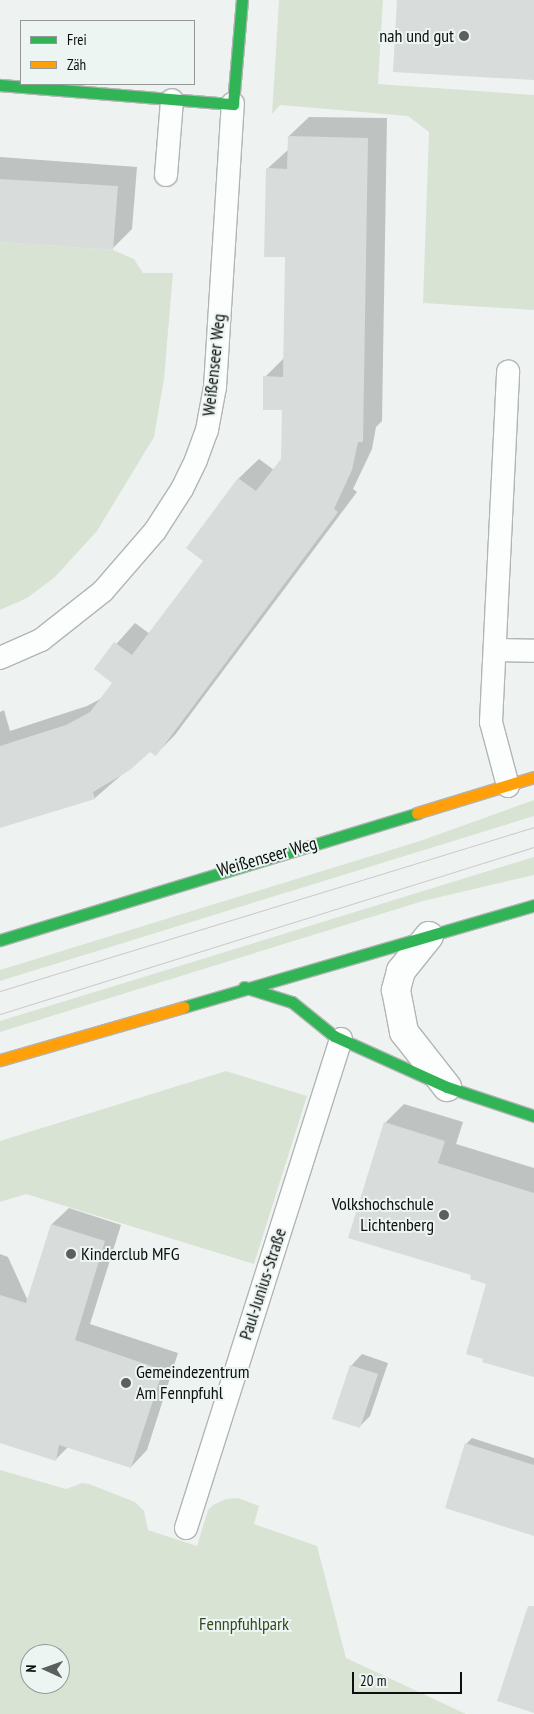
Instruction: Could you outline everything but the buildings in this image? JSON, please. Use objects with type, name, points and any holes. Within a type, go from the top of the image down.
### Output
[{"type":"main road","points":[[0,86],[234,104],[242,0]]},
{"type":"main road","name":"Weißenseer Weg","points":[[0,940],[197,878],[534,777]]},
{"type":"main road","points":[[0,1060],[244,987],[534,905]]},
{"type":"main road","points":[[244,987],[292,1002],[341,1040],[447,1088],[534,1116]]},
{"type":"street","points":[[429,936],[401,971],[396,990],[404,1032],[447,1088]]},
{"type":"lane","points":[[166,175],[172,100]]},
{"type":"lane","name":"Weißenseer Weg","points":[[0,658],[40,640],[103,591],[154,531],[182,489],[196,460],[207,430],[215,387],[234,104]]},
{"type":"lane","points":[[508,371],[491,722],[508,786]]},
{"type":"lane","points":[[495,650],[534,651]]},
{"type":"lane","name":"Paul-Junius-Straße","points":[[186,1528],[341,1040]]},
{"type":"green space","points":[[279,0],[383,0],[378,84],[534,95],[534,310],[423,303],[429,132],[408,116],[280,105],[272,114]]},
{"type":"green space","points":[[0,242],[113,250],[134,259],[143,273],[173,273],[164,379],[154,437],[97,531],[55,577],[27,598],[0,610]]},
{"type":"green space","points":[[534,800],[534,816],[0,981],[0,970],[420,841]]},
{"type":"green space","points":[[534,857],[534,875],[423,901],[0,1032],[0,1021]]},
{"type":"green space","points":[[226,1071],[307,1096],[254,1264],[26,1194],[0,1202],[0,1141]]},
{"type":"green space","name":"Fennpfuhlpark","points":[[0,1470],[66,1489],[82,1483],[89,1484],[135,1502],[144,1511],[148,1530],[197,1546],[208,1510],[213,1505],[226,1499],[238,1498],[259,1506],[254,1524],[317,1546],[346,1658],[466,1714],[0,1714]]},
{"type":"tram line","points":[[0,991],[534,827]]},
{"type":"tram line","points":[[0,1014],[534,847]]},
{"type":"traffic: fast","points":[[0,85],[233,104],[242,0]]},
{"type":"traffic: fast","points":[[0,940],[417,813]]},
{"type":"traffic: fast","points":[[184,1007],[534,905]]},
{"type":"traffic: fast","points":[[244,987],[292,1002],[334,1036],[447,1087],[534,1116]]},
{"type":"traffic: slow","points":[[417,813],[534,777]]},
{"type":"traffic: slow","points":[[0,1060],[184,1007]]},
{"type":"place","name":"nah und gut","points":[[464,36]]},
{"type":"place","name":"Volkshochschule Lichtenberg","points":[[444,1215]]},
{"type":"place","name":"Kinderclub MFG","points":[[71,1254]]},
{"type":"place","name":"Gemeindezentrum Am Fennpfuhl","points":[[126,1383]]}]
